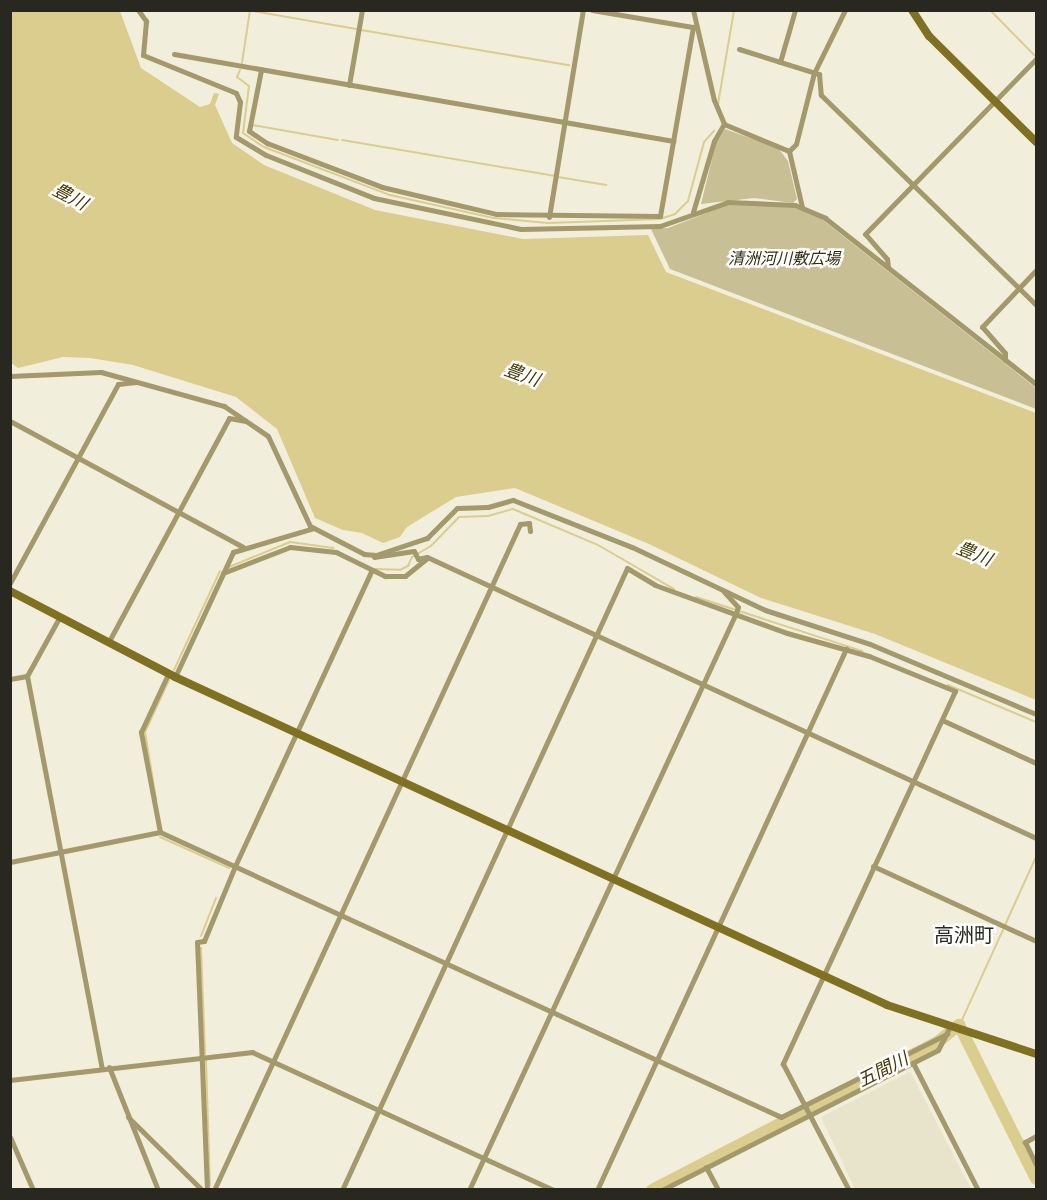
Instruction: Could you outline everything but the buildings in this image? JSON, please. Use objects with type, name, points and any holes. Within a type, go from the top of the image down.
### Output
[{"type":"street","points":[[138,10],[146,21],[143,55],[239,96],[236,137],[267,155],[374,198],[475,221],[539,230],[660,226],[693,212],[742,200],[802,207],[825,218],[1036,384]]},
{"type":"street","points":[[349,85],[362,10]]},
{"type":"street","points":[[549,217],[583,10]]},
{"type":"street","points":[[592,10],[695,28]]},
{"type":"street","points":[[780,62],[795,10]]},
{"type":"street","points":[[789,151],[796,144],[814,73],[845,10]]},
{"type":"street","points":[[912,10],[929,36],[1036,142]]},
{"type":"street","points":[[261,70],[249,131],[267,143],[399,193],[488,212],[549,217],[660,216],[695,28],[695,12]]},
{"type":"street","points":[[695,28],[714,100],[724,124],[789,151]]},
{"type":"street","points":[[739,49],[819,74],[821,95],[1036,305]]},
{"type":"street","points":[[174,54],[673,141]]},
{"type":"street","points":[[888,267],[887,260],[865,234],[1036,59]]},
{"type":"street","points":[[693,212],[714,141],[724,124]]},
{"type":"street","points":[[789,151],[802,207]]},
{"type":"street","points":[[1005,360],[1005,353],[982,327],[1036,270]]},
{"type":"street","points":[[11,377],[88,371],[139,381],[224,406],[251,422],[275,448],[299,506],[314,528],[369,555],[416,554],[427,557],[1036,838]]},
{"type":"street","points":[[10,584],[118,384],[139,381]]},
{"type":"street","points":[[107,644],[229,418],[251,422]]},
{"type":"street","points":[[10,421],[243,547]]},
{"type":"street","points":[[369,555],[427,538],[453,510],[513,500],[632,547],[765,610],[880,648],[1036,714]]},
{"type":"street","points":[[214,1190],[520,524],[529,523],[530,531]]},
{"type":"street","points":[[160,832],[141,732],[233,552],[243,547],[314,528]]},
{"type":"street","points":[[223,573],[290,547],[336,552],[372,572],[405,576],[427,557]]},
{"type":"street","points":[[342,1190],[627,568],[655,585],[737,610],[787,633],[846,649],[955,691],[783,1064],[849,1190]]},
{"type":"street","points":[[207,1190],[197,942],[204,941],[235,866],[372,572]]},
{"type":"street","points":[[10,591],[107,644],[171,675],[909,1014],[948,1030],[1036,1054]]},
{"type":"street","points":[[724,592],[737,610]]},
{"type":"street","points":[[469,1190],[737,610]]},
{"type":"street","points":[[58,618],[27,676],[105,1067],[158,1190]]},
{"type":"street","points":[[597,1190],[846,649]]},
{"type":"street","points":[[10,679],[27,676]]},
{"type":"street","points":[[942,720],[1036,763]]},
{"type":"street","points":[[10,862],[160,832],[781,1117],[807,1110],[938,1050],[948,1030]]},
{"type":"street","points":[[873,866],[1036,941]]},
{"type":"street","points":[[662,1190],[948,1030]]},
{"type":"street","points":[[10,1080],[105,1067],[252,1052],[553,1190]]},
{"type":"street","points":[[913,1063],[978,1190]]},
{"type":"street","points":[[128,1117],[202,1190]]},
{"type":"street","points":[[1036,1136],[1025,1142],[1036,1165]]},
{"type":"street","points":[[10,1137],[33,1190]]},
{"type":"street","points":[[706,1167],[718,1190]]},
{"type":"shaded area","points":[[909,1072],[971,1189],[855,1189],[821,1117]]},
{"type":"green space","name":"清洲河川敷広場","points":[[725,129],[778,148],[788,161],[797,199],[793,203],[754,198],[701,204],[716,143]]},
{"type":"green space","name":"清洲河川敷広場","points":[[732,203],[788,205],[819,217],[1036,388],[1036,409],[670,269],[651,229],[668,228]]},
{"type":"water","name":"豊川","points":[[10,11],[120,11],[141,68],[200,107],[210,104],[214,93],[219,94],[215,105],[232,143],[264,165],[375,210],[523,239],[648,235],[666,272],[1036,413],[1036,700],[875,634],[761,598],[649,544],[515,488],[456,497],[407,527],[400,537],[383,543],[362,533],[343,530],[315,518],[277,429],[236,397],[133,365],[90,358],[63,357],[18,368],[10,362]]},
{"type":"waterway","points":[[247,10],[356,29]]},
{"type":"waterway","points":[[242,63],[250,10]]},
{"type":"waterway","points":[[718,104],[734,10]]},
{"type":"waterway","points":[[990,10],[1036,57]]},
{"type":"waterway","points":[[361,30],[569,65]]},
{"type":"waterway","points":[[240,70],[237,77],[249,86],[243,133],[264,147],[390,195],[494,218],[548,223],[660,219],[675,214],[688,201],[704,142],[714,131]]},
{"type":"waterway","points":[[252,125],[338,140]]},
{"type":"waterway","points":[[342,140],[554,176]]},
{"type":"waterway","points":[[558,177],[606,185]]},
{"type":"waterway","points":[[375,569],[400,570],[408,566],[412,557],[431,546],[459,517],[488,516],[513,509],[598,545],[674,589]]},
{"type":"waterway","points":[[229,567],[290,542],[334,548]]},
{"type":"waterway","points":[[174,670],[220,571]]},
{"type":"waterway","points":[[696,597],[862,651]]},
{"type":"waterway","points":[[156,799],[145,732],[169,680]]},
{"type":"waterway","points":[[948,685],[1036,722]]},
{"type":"waterway","points":[[160,837],[229,868]]},
{"type":"waterway","points":[[1005,925],[1036,857]]},
{"type":"waterway","points":[[201,936],[216,898]]},
{"type":"waterway","points":[[961,1022],[1003,930]]},
{"type":"waterway","points":[[201,948],[205,1054]]},
{"type":"waterway","name":"五間川","points":[[652,1190],[939,1041],[959,1025],[1036,1179]]},
{"type":"waterway","points":[[206,1060],[210,1185]]},
{"type":"district","name":"高洲町","points":[[964,935]]}]
